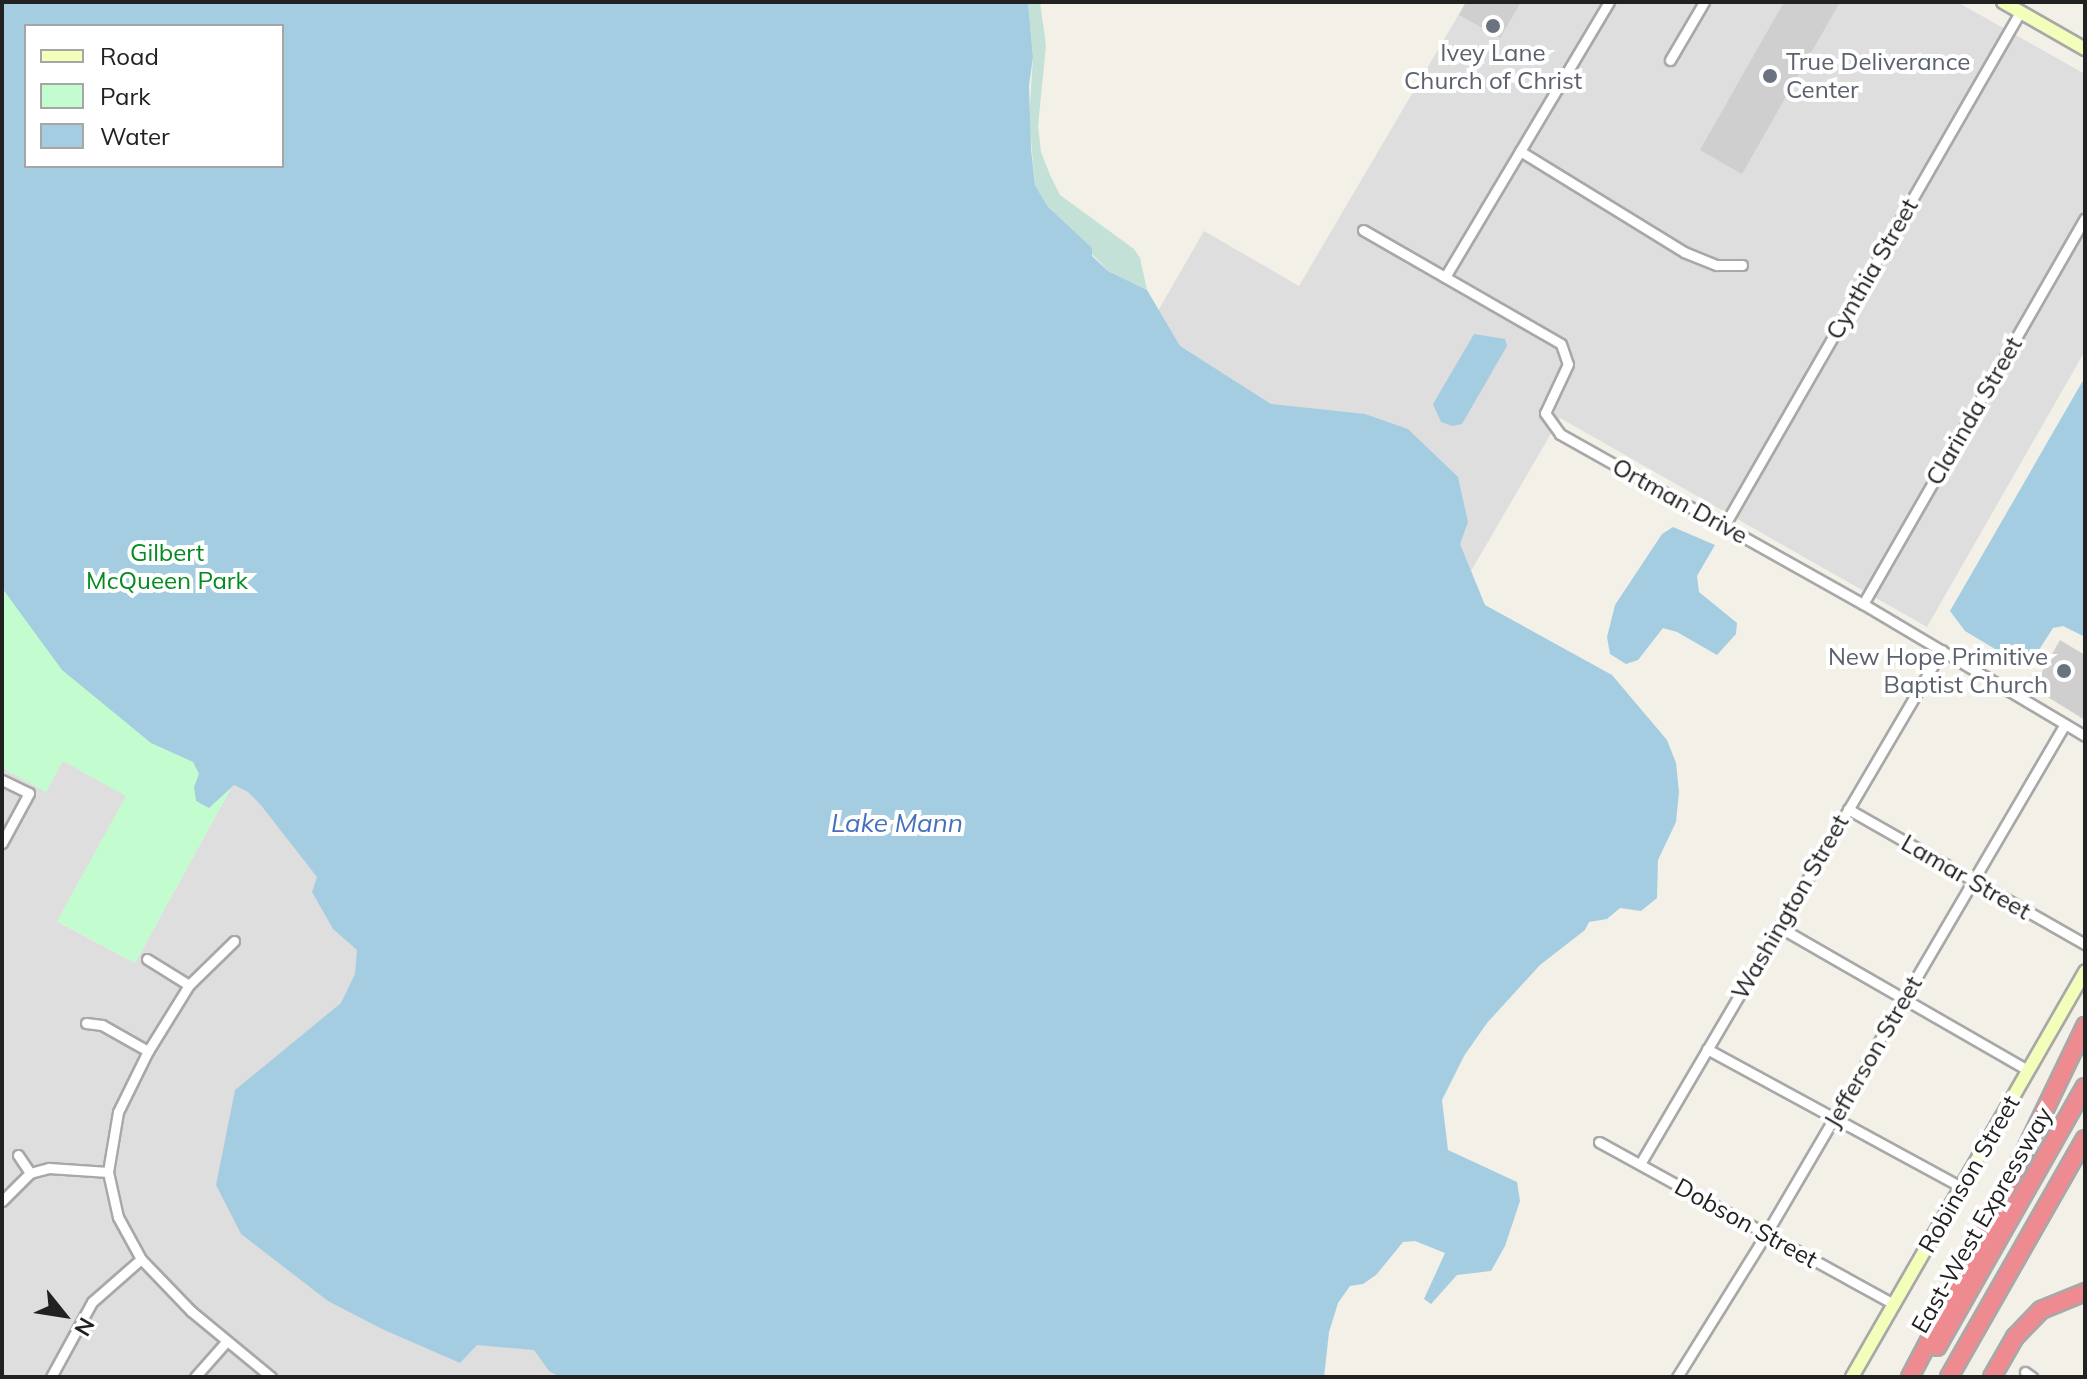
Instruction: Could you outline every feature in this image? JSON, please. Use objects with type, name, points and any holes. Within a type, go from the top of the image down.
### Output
[{"type":"highway","points":[[1910,1377],[1986,1232],[2085,1026]]},
{"type":"highway","name":"East-West Expressway","points":[[1920,1377],[2085,1087]]},
{"type":"highway","name":"East-West Expressway","points":[[1949,1377],[2085,1139]]},
{"type":"highway","points":[[1992,1377],[2015,1337],[2041,1310],[2085,1292]]},
{"type":"street","points":[[1445,277],[1609,2]]},
{"type":"street","points":[[1670,60],[1704,2]]},
{"type":"street","points":[[2003,2],[2085,49]]},
{"type":"street","name":"Cynthia Street","points":[[1724,526],[2020,12]]},
{"type":"street","points":[[1520,151],[1684,252],[1717,265],[1742,265]]},
{"type":"street","name":"Clarinda Street","points":[[1863,604],[2085,218]]},
{"type":"street","name":"Ortman Drive","points":[[1363,230],[1561,344],[1567,353],[1566,373],[1545,413],[1551,426],[1863,604],[2085,736]]},
{"type":"street","name":"Washington Street","points":[[1640,1164],[1942,650]]},
{"type":"street","name":"Jefferson Street","points":[[1677,1377],[1766,1234],[2065,724]]},
{"type":"street","points":[[2,780],[29,793],[2,843]]},
{"type":"street","name":"Lamar Street","points":[[1848,809],[2085,944]]},
{"type":"street","points":[[1779,927],[2028,1070]]},
{"type":"street","points":[[234,941],[189,985],[148,1051],[118,1112],[108,1172],[118,1217],[141,1259],[226,1342],[271,1377]]},
{"type":"street","points":[[147,959],[189,985]]},
{"type":"street","name":"Robinson Street","points":[[1852,1377],[2085,971]]},
{"type":"street","points":[[86,1023],[102,1025],[148,1051]]},
{"type":"street","points":[[1707,1049],[1961,1187]]},
{"type":"street","name":"Dobson Street","points":[[1599,1142],[1894,1304]]},
{"type":"street","points":[[18,1155],[30,1173]]},
{"type":"street","points":[[2,1201],[30,1173],[49,1168],[108,1172]]},
{"type":"street","points":[[51,1377],[92,1302],[141,1259]]},
{"type":"street","points":[[195,1377],[226,1342]]},
{"type":"shaded area","points":[[1028,2],[1040,2],[1046,45],[1038,126],[1041,152],[1050,175],[1060,195],[1134,249],[1140,258],[1147,290],[1108,271],[1048,207],[1035,185],[1029,118],[1033,57]]},
{"type":"shaded area","points":[[1466,2],[1957,2],[2085,74],[2085,351],[1927,627],[1560,418],[1403,688],[1056,488],[1204,231],[1299,286]]},
{"type":"shaded area","name":"Ivey Lane Church of Christ","points":[[1466,2],[1521,2],[1500,38],[1459,15]]},
{"type":"shaded area","name":"True Deliverance Center","points":[[1784,2],[1840,2],[1742,174],[1700,150]]},
{"type":"shaded area","points":[[2,228],[331,420],[58,922],[135,963],[408,465],[886,1377],[2,1377]]},
{"type":"shaded area","name":"New Hope Primitive Baptist Church","points":[[2060,640],[2085,655],[2085,720],[2033,688]]},
{"type":"green space","name":"Gilbert McQueen Park","points":[[408,465],[135,963],[57,921],[126,796],[63,761],[46,792],[2,768],[2,496]]},
{"type":"water","name":"Lake Mann","points":[[2,2],[1028,2],[1033,57],[1029,85],[1031,149],[1035,185],[1048,207],[1092,248],[1092,256],[1108,271],[1147,290],[1180,346],[1271,404],[1365,414],[1408,429],[1458,477],[1468,522],[1460,544],[1485,605],[1612,675],[1667,740],[1676,763],[1679,792],[1676,822],[1658,860],[1657,898],[1641,911],[1620,908],[1607,919],[1589,922],[1585,930],[1540,965],[1487,1023],[1464,1056],[1442,1100],[1448,1150],[1517,1182],[1520,1201],[1505,1246],[1491,1271],[1457,1275],[1431,1304],[1424,1299],[1445,1253],[1415,1241],[1403,1242],[1376,1275],[1363,1284],[1350,1286],[1338,1303],[1329,1332],[1324,1377],[560,1377],[549,1371],[534,1350],[477,1345],[460,1363],[382,1329],[328,1301],[241,1234],[216,1185],[235,1090],[341,1003],[355,974],[357,950],[333,929],[312,892],[317,877],[248,792],[234,785],[209,808],[196,801],[194,787],[199,774],[193,762],[151,743],[62,670],[2,588]]},
{"type":"water","points":[[1474,334],[1505,339],[1507,346],[1462,424],[1452,426],[1441,422],[1433,404]]},
{"type":"water","points":[[2085,377],[2085,637],[2063,626],[2053,628],[2035,656],[2020,664],[1965,631],[1950,611]]},
{"type":"water","points":[[1673,527],[1715,545],[1697,576],[1699,592],[1737,623],[1736,634],[1717,655],[1677,632],[1663,628],[1638,660],[1626,664],[1610,654],[1607,637],[1615,605],[1662,534]]},
{"type":"place","name":"Ivey Lane Church of Christ","points":[[1493,26]]},
{"type":"place","name":"True Deliverance Center","points":[[1770,76]]},
{"type":"place","name":"New Hope Primitive Baptist Church","points":[[2064,671]]}]
